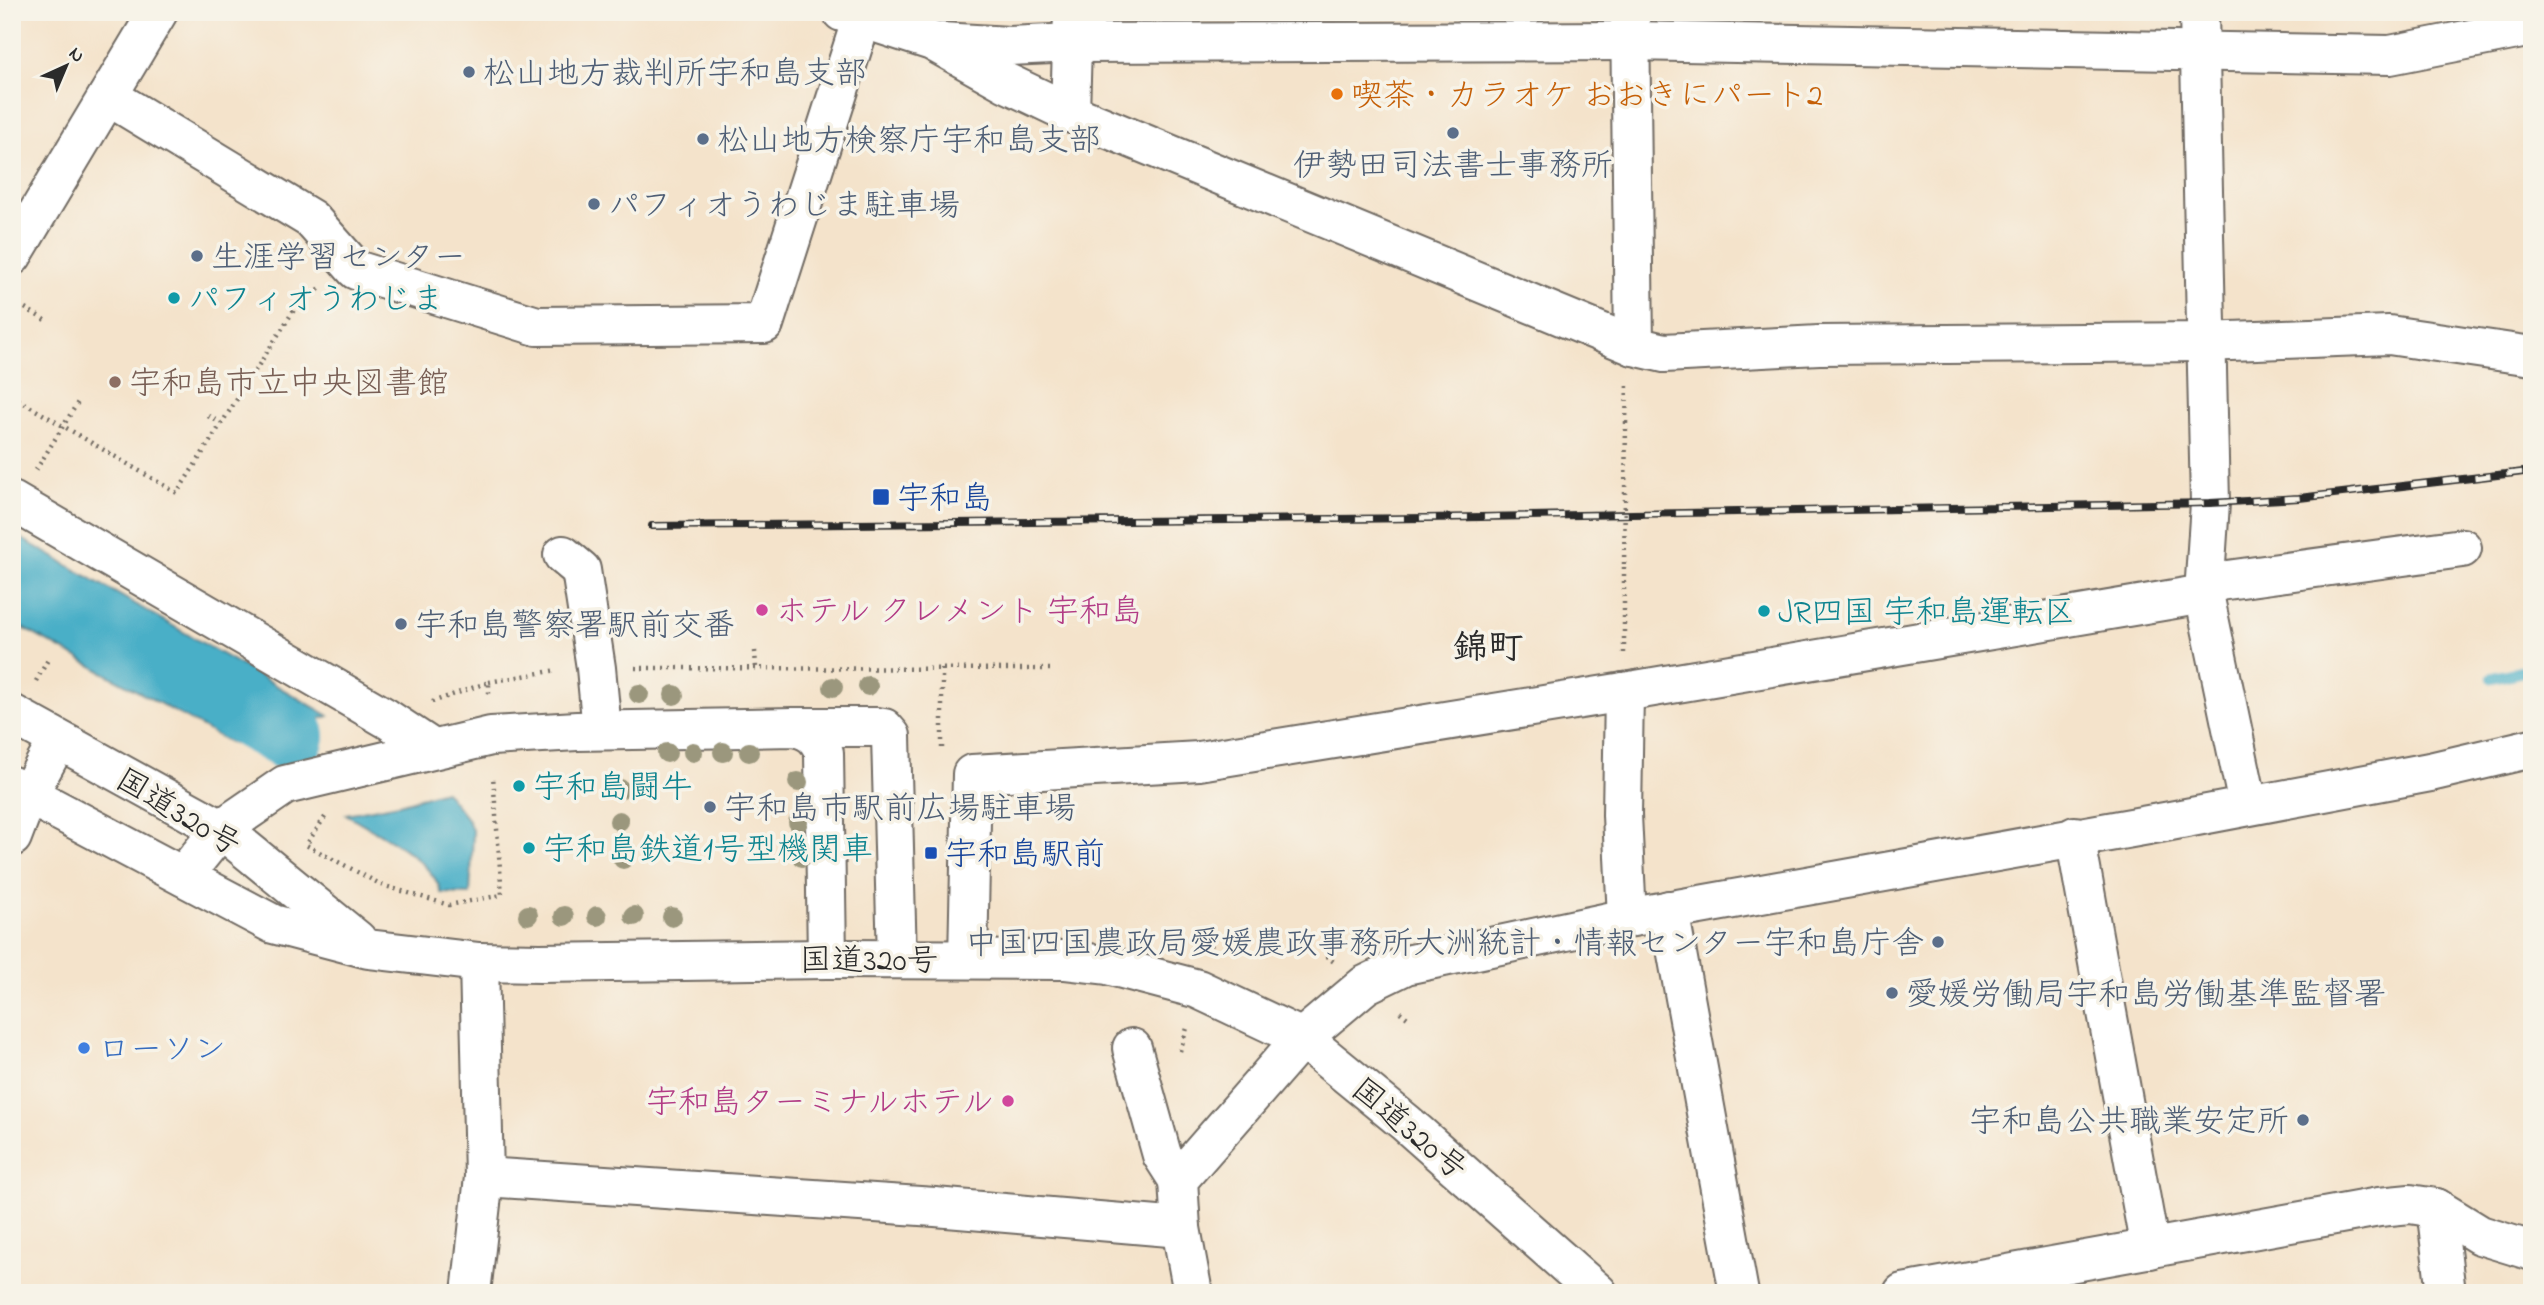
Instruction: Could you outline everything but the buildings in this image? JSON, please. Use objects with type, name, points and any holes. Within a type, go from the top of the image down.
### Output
[{"type":"main road","points":[[12,256],[158,12]]},
{"type":"main road","points":[[2199,12],[2210,503],[2204,589],[2248,804]]},
{"type":"main road","points":[[108,96],[311,219],[356,270],[537,326],[764,324],[852,15],[932,41],[1004,82],[1070,113],[1630,361],[1664,353],[1819,345],[2205,342],[2389,335],[2532,356]]},
{"type":"main road","points":[[1630,26],[1630,361]]},
{"type":"main road","points":[[932,41],[1009,46],[1073,27],[1630,26],[2200,51],[2390,55],[2532,27]]},
{"type":"main road","points":[[1070,113],[1073,27]]},
{"type":"main road","points":[[14,503],[386,718],[433,749]]},
{"type":"main road","points":[[968,959],[972,774],[1199,761],[1624,692],[2204,589],[2462,548]]},
{"type":"main road","points":[[563,555],[580,570],[596,668],[602,730]]},
{"type":"main road","points":[[1624,692],[1622,815],[1627,918]]},
{"type":"main road","name":"国道320号","points":[[12,714],[221,829],[368,949]]},
{"type":"main road","points":[[794,727],[805,729],[814,735],[824,753],[827,959]]},
{"type":"main road","points":[[183,876],[221,829],[285,785],[491,736],[602,730],[877,727],[884,728],[891,736],[897,959]]},
{"type":"main road","points":[[12,837],[20,790],[58,740]]},
{"type":"main road","points":[[1178,1180],[1302,1038],[1365,985],[1406,965],[1669,910],[2430,772],[2526,744]]},
{"type":"main road","name":"国道320号","points":[[20,790],[273,924],[368,949],[479,962],[540,963],[827,959],[1064,960],[1107,965],[1211,993],[1302,1038],[1406,1123],[1598,1293]]},
{"type":"main road","points":[[2076,836],[2150,1249]]},
{"type":"main road","points":[[1669,910],[1739,1293]]},
{"type":"main road","points":[[471,1293],[484,1177],[479,962]]},
{"type":"main road","points":[[1132,1048],[1162,1155],[1178,1180],[1181,1228],[1193,1293]]},
{"type":"main road","points":[[484,1177],[935,1207],[1181,1228]]},
{"type":"main road","points":[[1903,1293],[2379,1207],[2410,1204],[2436,1208],[2480,1235],[2532,1251]]},
{"type":"main road","points":[[2436,1208],[2446,1293]]},
{"type":"path","points":[[12,396],[177,493],[301,299],[356,270]]},
{"type":"path","points":[[25,308],[45,320]]},
{"type":"path","points":[[1623,621],[1630,361]]},
{"type":"path","points":[[14,503],[78,402]]},
{"type":"path","points":[[208,416],[221,423]]},
{"type":"path","points":[[755,650],[756,668]]},
{"type":"path","points":[[386,718],[489,682],[565,668],[1053,669]]},
{"type":"path","points":[[332,808],[306,845],[383,886],[449,905],[502,895],[489,682]]},
{"type":"water","points":[[12,533],[329,716],[233,744],[12,622]]},
{"type":"water","points":[[445,791],[468,820],[473,833],[470,894],[441,893],[436,881],[416,858],[346,814],[399,804]]},
{"type":"waterway","points":[[2493,678],[2532,669]]},
{"type":"waterway","points":[[195,682],[290,736]]},
{"type":"railway","points":[[652,526],[1427,518],[2210,503],[2299,498],[2532,471]]},
{"type":"place","name":"松山地方裁判所宇和島支部","points":[[469,72]]},
{"type":"place","name":"喫茶・カラオケ おおきにパート2","points":[[1337,94]]},
{"type":"place","name":"伊勢田司法書士事務所","points":[[1453,133]]},
{"type":"place","name":"松山地方検察庁宇和島支部","points":[[703,139]]},
{"type":"place","name":"パフィオうわじま駐車場","points":[[594,204]]},
{"type":"place","name":"生涯学習センター","points":[[197,256]]},
{"type":"place","name":"パフィオうわじま","points":[[174,298]]},
{"type":"place","name":"宇和島市立中央図書館","points":[[115,382]]},
{"type":"place","name":"宇和島","points":[[881,497]]},
{"type":"place","name":"ホテル クレメント 宇和島","points":[[762,610]]},
{"type":"place","name":"JR四国 宇和島運転区","points":[[1764,611]]},
{"type":"place","name":"宇和島警察署駅前交番","points":[[401,624]]},
{"type":"place","name":"宇和島闘牛","points":[[519,786]]},
{"type":"place","name":"宇和島市駅前広場駐車場","points":[[710,807]]},
{"type":"place","name":"宇和島鉄道1号型機関車","points":[[529,848]]},
{"type":"place","name":"宇和島駅前","points":[[931,853]]},
{"type":"place","name":"中国四国農政局愛媛農政事務所大洲統計・情報センター宇和島庁舎","points":[[1938,942]]},
{"type":"place","name":"愛媛労働局宇和島労働基準監督署","points":[[1892,993]]},
{"type":"place","name":"ローソン","points":[[84,1048]]},
{"type":"place","name":"宇和島ターミナルホテル","points":[[1008,1101]]},
{"type":"place","name":"宇和島公共職業安定所","points":[[2303,1120]]},
{"type":"district","name":"錦町","points":[[1488,646]]}]
